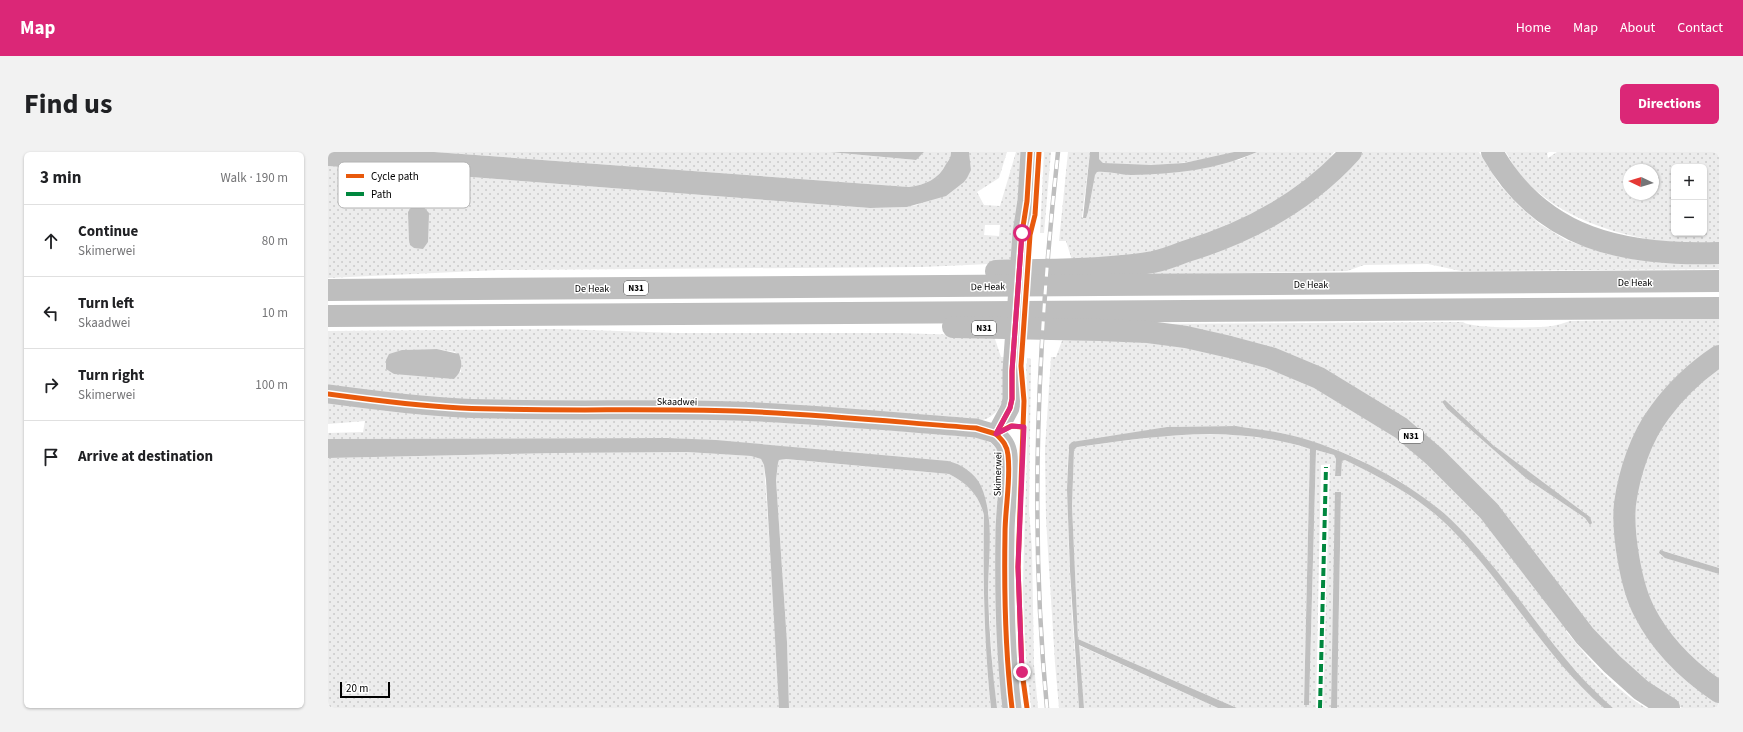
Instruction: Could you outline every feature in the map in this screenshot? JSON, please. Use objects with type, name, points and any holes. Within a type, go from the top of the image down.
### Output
[{"type":"highway","name":"N31","points":[[856,287],[930,274],[1113,268],[1155,262],[1205,246],[1269,217],[1328,176],[1351,152]]},
{"type":"highway","points":[[1492,152],[1510,180],[1533,204],[1547,216],[1583,235],[1611,244],[1664,253],[1719,253]]},
{"type":"highway","name":"De Heak","points":[[328,290],[1719,281]]},
{"type":"highway","name":"N31","points":[[328,316],[1719,308]]},
{"type":"highway","name":"N31","points":[[857,313],[909,327],[1100,330],[1148,332],[1186,337],[1271,358],[1319,378],[1402,428],[1435,457],[1489,511],[1585,636],[1612,664],[1641,690],[1669,708]]},
{"type":"highway","points":[[1719,356],[1696,372],[1659,412],[1644,438],[1632,473],[1625,505],[1626,539],[1630,568],[1643,610],[1658,634],[1676,658],[1699,678],[1719,692]]},
{"type":"street","points":[[996,434],[1010,408],[1012,399],[1021,243],[1028,201],[1030,152]]},
{"type":"street","name":"Skaadwei","points":[[328,394],[460,408],[549,410],[668,409],[744,412],[976,428],[996,434]]},
{"type":"street","name":"Skimerwei","points":[[996,434],[1006,446],[1008,453],[1005,523],[1005,600],[1009,684],[1012,708]]},
{"type":"shaded area","points":[[328,152],[434,152],[909,187],[926,183],[940,174],[949,160],[951,152],[969,152],[971,170],[964,182],[946,196],[907,207],[870,208],[470,177],[470,162],[338,162],[338,167],[328,166]]},
{"type":"shaded area","points":[[434,152],[830,152],[915,160],[924,152],[951,152],[951,155],[940,174],[926,183],[909,187]]},
{"type":"shaded area","points":[[830,152],[924,152],[916,160]]},
{"type":"shaded area","points":[[969,152],[1007,152],[999,178],[977,192],[984,205],[1000,206],[1016,152],[1023,152],[1012,263],[922,267],[498,270],[328,278],[328,166],[338,167],[338,208],[470,208],[470,177],[870,208],[907,207],[917,205],[971,170]],"holes":[[[985,225],[1000,225],[999,236],[984,235]]]},
{"type":"shaded area","points":[[1044,152],[1051,152],[1044,233],[1040,233]]},
{"type":"shaded area","points":[[1068,152],[1090,152],[1083,218],[1095,174],[1097,172],[1239,160],[1257,152],[1334,152],[1315,178],[1244,224],[1156,253],[1072,260],[1066,241],[1059,241]]},
{"type":"shaded area","points":[[1090,152],[1099,152],[1099,159],[1103,163],[1151,165],[1184,163],[1234,152],[1257,152],[1211,167],[1163,174],[1131,175],[1097,172],[1095,175],[1088,212],[1086,218],[1083,218]]},
{"type":"shaded area","points":[[1099,152],[1234,152],[1202,160],[1136,166],[1103,163],[1099,159]]},
{"type":"shaded area","points":[[1360,152],[1479,152],[1499,184],[1519,206],[1540,224],[1566,240],[1604,253],[1638,260],[1719,258],[1719,269],[1461,271],[1428,264],[1364,265],[1347,271],[1133,275],[1198,256]]},
{"type":"shaded area","points":[[1506,152],[1549,152],[1547,153],[1548,158],[1557,152],[1719,152],[1719,244],[1664,242],[1644,239],[1604,228],[1566,212],[1549,201],[1533,188],[1517,171]]},
{"type":"shaded area","points":[[411,208],[424,208],[429,213],[428,242],[423,249],[414,248],[410,245],[408,212]]},
{"type":"shaded area","points":[[1719,319],[1719,349],[1637,436],[1625,580],[1719,700],[1719,708],[1682,708],[1661,697],[1639,680],[1564,600],[1364,397],[1136,324],[1463,322],[1479,326],[1492,327],[1534,327],[1559,325],[1570,321]],"holes":[[[1445,400],[1493,445],[1582,511],[1588,523],[1585,518],[1527,479],[1447,409]]]},
{"type":"shaded area","points":[[557,329],[678,333],[898,333],[994,336],[1001,357],[1004,357],[1005,387],[1004,396],[997,411],[990,417],[980,421],[699,403],[471,400],[389,394],[328,387],[328,331]],"holes":[[[437,349],[455,352],[461,359],[461,372],[402,350]]]},
{"type":"shaded area","points":[[1063,338],[1188,344],[1303,379],[1396,433],[1477,508],[1569,626],[1566,631],[1575,642],[1593,663],[1623,692],[1646,708],[1613,708],[1597,694],[1566,660],[1487,559],[1431,503],[1398,480],[1358,459],[1332,448],[1282,433],[1236,426],[1167,427],[1068,449],[1070,578],[1079,708],[1059,708],[1046,519],[1045,449],[1051,357],[1056,357]]},
{"type":"shaded area","points":[[437,349],[459,354],[461,367],[459,373],[454,379],[394,374],[386,369],[386,360],[389,354],[402,350]]},
{"type":"shaded area","points":[[1027,358],[1031,359],[1029,510],[1032,549],[1034,665],[1038,708],[1031,708],[1023,604],[1027,448]]},
{"type":"shaded area","points":[[1719,364],[1719,568],[1664,551],[1660,555],[1719,574],[1719,683],[1671,639],[1644,591],[1632,529],[1641,466],[1674,403]]},
{"type":"shaded area","points":[[1445,400],[1493,445],[1590,517],[1592,523],[1590,525],[1585,518],[1527,479],[1447,409],[1443,403]]},
{"type":"shaded area","points":[[328,401],[809,424],[977,437],[991,443],[1000,453],[1004,708],[997,708],[993,677],[988,592],[989,514],[968,470],[781,446],[668,438],[328,439],[328,433],[363,432],[365,421],[328,424]]},
{"type":"shaded area","points":[[1236,426],[1281,433],[1320,444],[1360,460],[1415,491],[1439,509],[1474,544],[1502,577],[1562,655],[1613,708],[1604,708],[1563,667],[1474,553],[1442,520],[1403,491],[1345,460],[1342,461],[1341,476],[1335,476],[1336,459],[1334,455],[1316,450],[1309,705],[1304,705],[1310,449],[1281,441],[1252,437],[1223,434],[1194,434],[1136,439],[1077,447],[1074,450],[1072,506],[1078,639],[1237,708],[1218,708],[1079,645],[1084,708],[1079,708],[1070,571],[1067,489],[1069,445],[1072,442],[1167,427]]},
{"type":"shaded area","points":[[1169,435],[1237,435],[1279,440],[1310,449],[1304,705],[1309,705],[1316,450],[1334,455],[1336,459],[1335,475],[1341,476],[1342,461],[1345,460],[1403,491],[1442,520],[1474,553],[1563,667],[1604,708],[1337,708],[1341,492],[1336,492],[1331,708],[1323,708],[1330,464],[1321,465],[1316,708],[1237,708],[1078,639],[1072,506],[1074,450],[1077,447]]},
{"type":"shaded area","points":[[668,438],[716,440],[948,461],[958,464],[971,473],[981,486],[988,512],[990,538],[988,592],[989,621],[997,708],[991,708],[985,636],[984,515],[979,501],[971,490],[961,481],[949,474],[786,459],[779,460],[776,480],[787,642],[789,708],[779,708],[766,480],[764,465],[761,459],[751,456],[687,452],[328,458],[328,439]]},
{"type":"shaded area","points":[[687,452],[751,456],[761,459],[764,465],[776,636],[779,708],[328,708],[328,458]]},
{"type":"shaded area","points":[[785,459],[949,474],[961,481],[971,490],[979,501],[984,515],[984,612],[991,708],[789,708],[787,642],[776,480],[779,460]]},
{"type":"shaded area","points":[[1335,492],[1341,492],[1337,708],[1331,708]]},
{"type":"shaded area","points":[[1660,550],[1719,568],[1719,574],[1665,558],[1659,553]]},
{"type":"shaded area","points":[[1078,645],[1218,708],[1084,708]]},
{"type":"railway","points":[[1047,708],[1041,639],[1038,569],[1038,430],[1045,290],[1058,152]]},
{"type":"marked path","points":[[1320,708],[1326,467]]},
{"type":"cycle path","points":[[1012,708],[1006,643],[1005,599],[1005,524],[1009,465],[1006,446],[996,434],[1010,408],[1012,399],[1012,371],[1022,233],[1027,201],[1030,152]]},
{"type":"cycle path","points":[[1027,708],[1022,672],[1018,567],[1024,401],[1021,366],[1030,235],[1035,215],[1039,152]]},
{"type":"cycle path","points":[[328,394],[378,401],[461,408],[529,410],[701,410],[795,414],[976,428],[996,434],[1011,426],[1023,427]]},
{"type":"route","points":[[1022,233],[1012,371],[1012,399],[1010,408],[996,434],[1012,426],[1024,427],[1018,567],[1022,672]]}]
